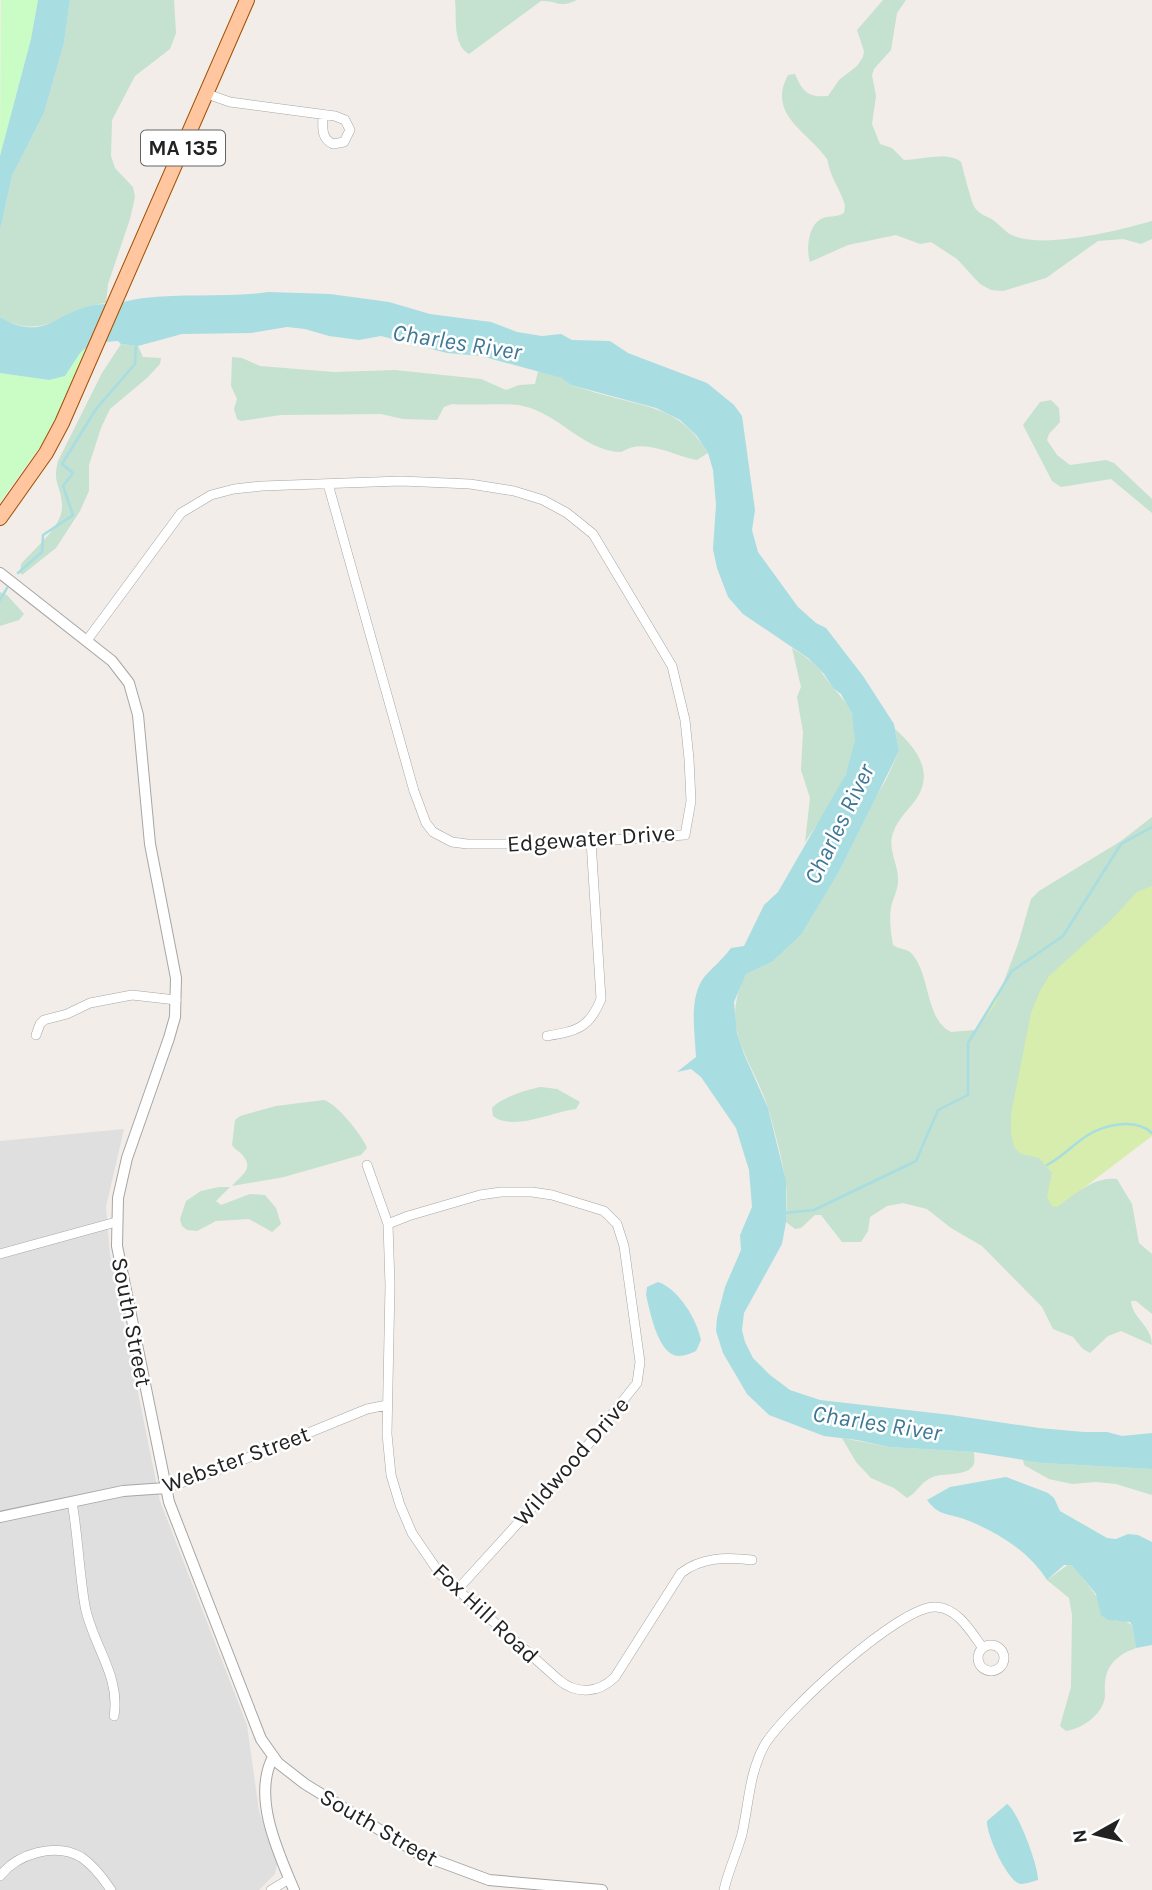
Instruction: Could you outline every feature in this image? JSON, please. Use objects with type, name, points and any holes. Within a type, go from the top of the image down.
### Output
[{"type":"main road","name":"MA 135","points":[[0,518],[55,438],[247,0]]},
{"type":"street","points":[[207,94],[230,102],[323,114]]},
{"type":"street","name":"Edgewater Drive","points":[[88,639],[181,513],[211,495],[234,489],[328,484],[440,482],[514,491],[543,500],[567,513],[593,534],[672,666],[685,720],[691,801],[685,835],[555,844],[467,844],[452,842],[433,832],[426,823],[414,791],[328,484]]},
{"type":"street","name":"South Street","points":[[0,573],[88,639],[121,669],[134,698],[139,723],[150,844],[176,978],[176,1000],[169,1038],[127,1158],[116,1222],[117,1246],[166,1488],[176,1522],[253,1721],[273,1757],[305,1784],[390,1838],[477,1877],[502,1883],[602,1890]]},
{"type":"street","points":[[547,1037],[577,1031],[590,1020],[601,999],[591,841]]},
{"type":"street","points":[[36,1035],[44,1020],[67,1014],[90,1003],[132,995],[176,1000]]},
{"type":"street","name":"Fox Hill Road","points":[[367,1165],[388,1224],[390,1285],[387,1405],[390,1468],[400,1505],[412,1533],[433,1566],[563,1684],[573,1689],[590,1690],[606,1685],[615,1677],[681,1573],[694,1565],[716,1558],[752,1560]]},
{"type":"street","name":"Wildwood Drive","points":[[388,1224],[471,1198],[519,1191],[552,1195],[600,1208],[616,1221],[622,1237],[640,1362],[637,1383],[579,1456],[457,1589]]},
{"type":"street","points":[[0,1254],[116,1222]]},
{"type":"street","name":"Webster Street","points":[[0,1517],[123,1491],[166,1488],[208,1474],[367,1409],[387,1405]]},
{"type":"street","points":[[72,1502],[86,1608],[114,1685],[114,1716]]},
{"type":"street","points":[[724,1890],[741,1836],[753,1772],[765,1745],[786,1716],[846,1660],[920,1609],[936,1607],[950,1611],[983,1648]]},
{"type":"street","points":[[273,1757],[266,1778],[268,1813],[294,1890]]},
{"type":"street","points":[[0,1877],[5,1870],[23,1858],[48,1850],[62,1851],[80,1856],[94,1868],[111,1890]]},
{"type":"street","points":[[271,1890],[289,1879]]},
{"type":"shaded area","points":[[124,1129],[106,1207],[110,1254],[160,1501],[247,1725],[259,1811],[277,1864],[275,1874],[259,1890],[0,1890],[0,1141]]},
{"type":"green space","points":[[1,0],[38,0],[31,39],[0,156]]},
{"type":"green space","points":[[70,0],[174,0],[176,33],[170,49],[135,76],[112,120],[111,156],[115,168],[133,187],[135,197],[108,284],[106,303],[42,325],[15,324],[0,317],[0,231],[12,176],[44,113],[64,43]]},
{"type":"green space","points":[[455,0],[577,0],[562,4],[541,1],[469,54],[460,44],[456,30]]},
{"type":"green space","points":[[883,0],[906,0],[897,13],[891,50],[872,75],[876,96],[872,124],[880,144],[892,148],[904,160],[949,157],[961,162],[975,208],[1014,236],[1044,240],[1063,239],[1152,221],[1152,239],[1141,244],[1123,239],[1098,241],[1046,278],[1003,291],[991,290],[980,284],[957,259],[931,242],[920,244],[896,235],[848,245],[810,262],[808,245],[813,227],[821,219],[844,213],[845,206],[827,159],[786,112],[782,101],[783,89],[788,75],[795,74],[807,92],[815,96],[828,96],[839,80],[857,66],[863,57],[864,51],[857,30]]},
{"type":"green space","points":[[91,343],[42,444],[0,502],[0,373],[49,380],[65,376],[80,353]]},
{"type":"green space","points":[[121,344],[138,346],[143,357],[161,358],[160,364],[110,409],[89,465],[89,491],[80,511],[56,548],[22,575],[21,564],[53,529],[61,513],[62,505],[56,480],[58,461],[102,373]]},
{"type":"green space","points":[[232,357],[242,358],[260,366],[334,372],[395,370],[481,379],[506,390],[519,385],[535,384],[538,371],[563,378],[571,385],[659,410],[681,422],[708,453],[697,460],[649,447],[639,446],[621,452],[607,450],[583,439],[549,416],[516,405],[452,404],[444,407],[437,420],[403,419],[381,414],[281,415],[241,421],[237,419],[234,409],[237,399],[231,386]]},
{"type":"green space","points":[[1051,400],[1059,408],[1060,422],[1047,440],[1057,455],[1070,465],[1106,460],[1114,463],[1152,499],[1152,513],[1111,479],[1061,487],[1052,481],[1023,425],[1040,402]]},
{"type":"green space","points":[[0,592],[7,595],[24,614],[19,620],[0,626]]},
{"type":"green space","points":[[792,648],[816,666],[844,700],[850,709],[855,730],[850,764],[842,782],[805,842],[810,798],[801,770],[803,732],[797,697],[801,687]]},
{"type":"green space","points":[[895,729],[921,762],[923,781],[914,802],[893,833],[892,851],[898,881],[890,912],[893,945],[908,951],[918,963],[932,1007],[943,1026],[951,1032],[975,1030],[995,1005],[1018,944],[1031,899],[1039,891],[1121,841],[1152,817],[1152,886],[1137,892],[1111,920],[1049,976],[1040,991],[1031,1013],[1011,1114],[1011,1133],[1014,1147],[1021,1154],[1039,1158],[1052,1173],[1047,1197],[1052,1206],[1057,1207],[1092,1183],[1117,1179],[1132,1204],[1139,1243],[1152,1254],[1152,1314],[1136,1301],[1131,1301],[1132,1307],[1149,1332],[1152,1345],[1121,1331],[1108,1336],[1090,1353],[1083,1349],[1073,1337],[1053,1329],[1042,1307],[982,1246],[951,1228],[927,1209],[903,1203],[887,1206],[870,1217],[868,1231],[861,1242],[842,1242],[821,1215],[815,1215],[801,1228],[795,1229],[786,1222],[787,1195],[782,1162],[763,1093],[737,1029],[735,1012],[738,994],[746,974],[772,962],[801,935],[839,872],[899,751]]},
{"type":"green space","points":[[1152,827],[1152,1136],[1048,1215],[938,1110],[968,1043],[1012,971]]},
{"type":"green space","points":[[541,1087],[557,1089],[580,1102],[576,1109],[522,1121],[511,1122],[493,1116],[492,1108],[501,1101]]},
{"type":"green space","points":[[324,1100],[349,1121],[360,1136],[367,1148],[361,1155],[284,1177],[232,1186],[247,1166],[243,1155],[232,1145],[235,1120],[240,1116],[276,1106]]},
{"type":"green space","points":[[230,1187],[216,1201],[221,1205],[250,1194],[265,1195],[276,1208],[281,1224],[272,1232],[249,1219],[216,1221],[197,1231],[187,1230],[182,1226],[180,1219],[186,1201],[201,1191]]},
{"type":"green space","points":[[842,1438],[889,1447],[974,1452],[974,1462],[967,1471],[929,1479],[907,1498],[894,1488],[871,1478],[856,1462]]},
{"type":"green space","points":[[1023,1459],[1042,1463],[1152,1469],[1152,1495],[1116,1484],[1072,1484],[1049,1479],[1024,1465]]},
{"type":"green space","points":[[1069,1564],[1073,1565],[1115,1621],[1125,1621],[1132,1625],[1136,1648],[1124,1653],[1111,1665],[1106,1677],[1105,1699],[1094,1717],[1084,1725],[1066,1731],[1060,1726],[1071,1687],[1072,1615],[1069,1598],[1047,1580]]},
{"type":"water","points":[[38,0],[70,0],[64,43],[44,113],[12,176],[0,231],[0,156],[31,39]]},
{"type":"water","name":"Charles River","points":[[268,292],[330,294],[389,302],[430,314],[491,322],[517,332],[542,336],[561,334],[572,340],[610,341],[628,353],[707,383],[734,405],[742,416],[755,510],[752,530],[758,552],[798,607],[826,628],[863,676],[894,724],[899,751],[839,872],[801,935],[772,962],[746,974],[734,1002],[737,1033],[768,1108],[786,1181],[786,1222],[782,1244],[744,1313],[742,1330],[745,1342],[753,1358],[770,1375],[790,1390],[820,1400],[1039,1428],[1107,1432],[1122,1436],[1152,1433],[1152,1469],[1042,1463],[974,1452],[889,1447],[824,1436],[769,1415],[747,1394],[723,1353],[716,1331],[717,1318],[725,1287],[741,1250],[740,1235],[752,1207],[749,1170],[736,1128],[701,1077],[691,1069],[677,1072],[696,1057],[694,1004],[700,984],[731,948],[744,946],[764,905],[778,892],[846,774],[855,740],[852,714],[841,694],[833,688],[824,674],[808,658],[743,614],[728,597],[713,549],[716,505],[713,470],[708,453],[697,436],[680,420],[656,408],[571,385],[562,378],[481,356],[447,353],[381,336],[359,340],[287,327],[251,333],[182,334],[138,346],[121,344],[118,341],[91,343],[80,353],[65,376],[49,380],[0,373],[0,317],[14,324],[37,327],[96,305],[159,297]]},
{"type":"water","points":[[658,1282],[680,1298],[696,1323],[701,1340],[696,1351],[679,1356],[672,1354],[660,1341],[646,1295],[647,1287]]},
{"type":"water","points":[[1006,1477],[1048,1493],[1054,1498],[1060,1511],[1107,1538],[1116,1539],[1128,1534],[1138,1535],[1152,1542],[1152,1645],[1136,1648],[1130,1622],[1108,1620],[1101,1615],[1096,1594],[1072,1565],[1064,1565],[1047,1580],[1031,1560],[1011,1543],[976,1524],[939,1511],[927,1500],[950,1487]]},
{"type":"water","points":[[1007,1804],[1027,1839],[1038,1880],[1023,1884],[1016,1882],[1004,1867],[994,1846],[987,1821]]},
{"type":"waterway","points":[[18,573],[42,552],[43,535],[73,515],[63,486],[73,473],[62,464],[96,409],[135,364],[136,344]]},
{"type":"waterway","points":[[0,600],[7,588]]},
{"type":"waterway","points":[[784,1213],[814,1210],[916,1161],[938,1110],[968,1095],[968,1043],[1012,971],[1063,936],[1121,844],[1152,827]]},
{"type":"waterway","points":[[1047,1165],[1088,1135],[1103,1128],[1129,1124],[1138,1125],[1152,1133]]}]
